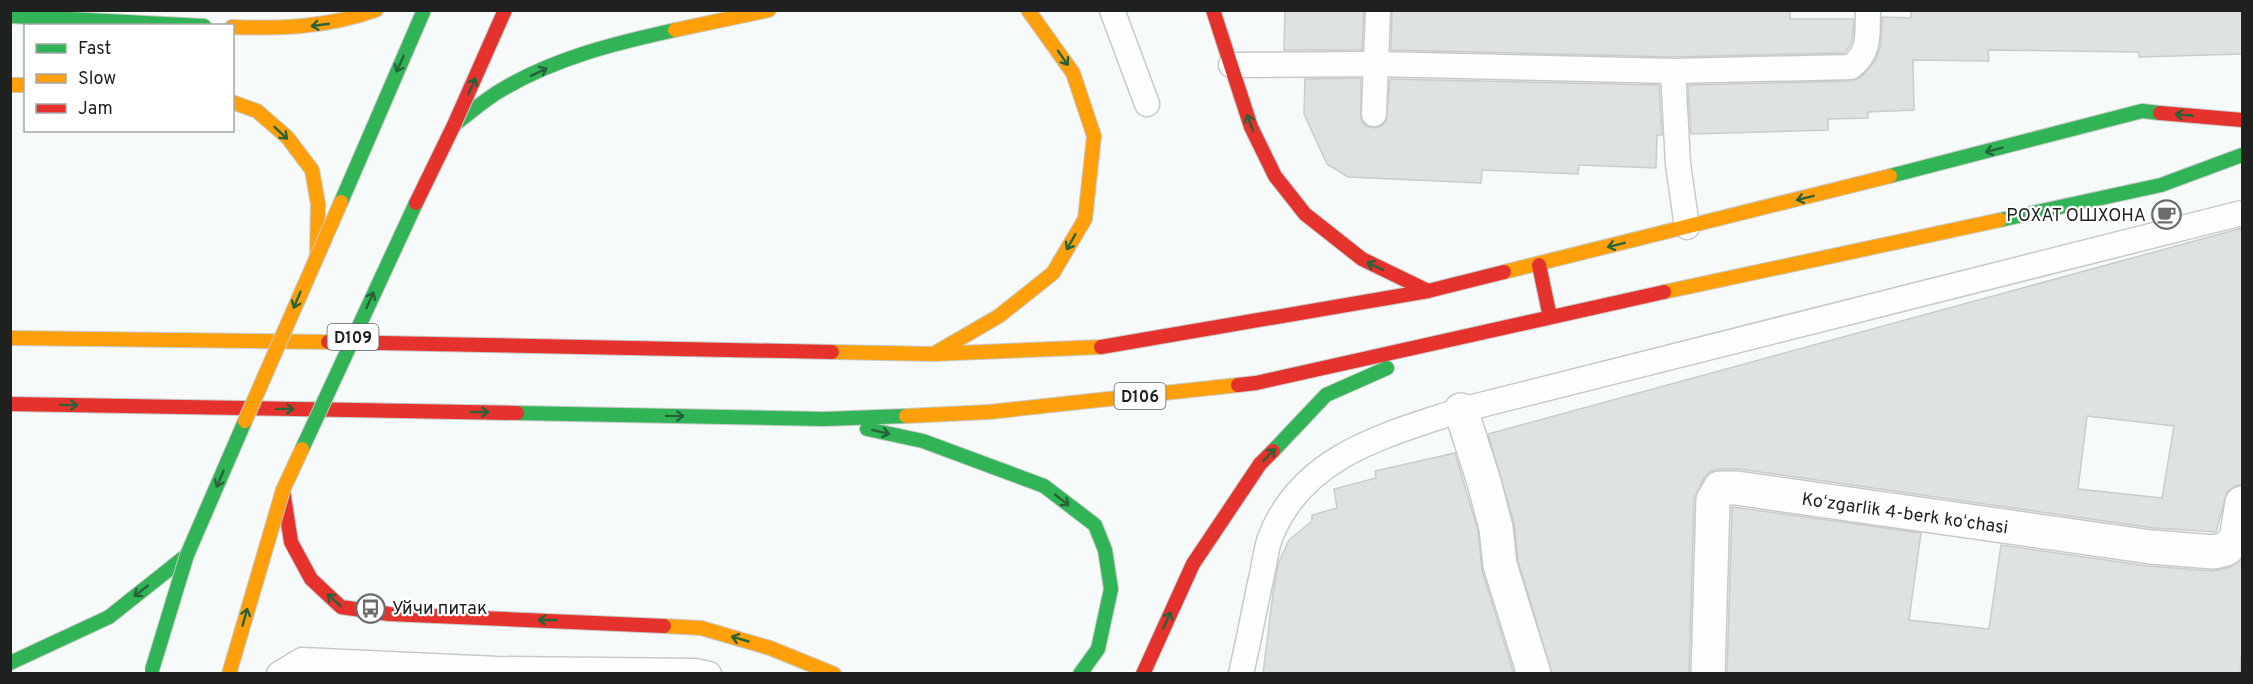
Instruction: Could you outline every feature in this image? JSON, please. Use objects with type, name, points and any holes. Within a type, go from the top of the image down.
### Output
[{"type":"main road","points":[[234,27],[288,29],[350,21],[376,10]]},
{"type":"main road","points":[[152,672],[187,555],[424,10]]},
{"type":"main road","name":"D109","points":[[229,674],[283,490],[377,284],[454,125],[505,10]]},
{"type":"main road","points":[[454,125],[504,88],[555,64],[626,42],[769,10]]},
{"type":"main road","points":[[933,354],[999,315],[1053,273],[1084,219],[1094,136],[1073,73],[1028,10]]},
{"type":"main road","points":[[1213,10],[1251,127],[1275,176],[1305,214],[1362,260],[1428,291]]},
{"type":"main road","points":[[10,16],[165,24]]},
{"type":"main road","points":[[234,103],[257,111],[287,137],[312,170],[318,204],[317,253]]},
{"type":"main road","points":[[10,338],[570,345],[933,354],[1100,346],[1428,291],[2142,111],[2242,120]]},
{"type":"main road","name":"D106","points":[[10,404],[824,419],[989,412],[1256,383],[1462,336],[2161,185],[2242,155]]},
{"type":"main road","points":[[1539,264],[1550,317]]},
{"type":"main road","points":[[1143,674],[1193,564],[1260,464],[1326,394],[1462,336]]},
{"type":"main road","points":[[824,419],[923,441],[1044,486],[1095,525],[1105,550],[1111,589],[1098,649],[1080,674]]},
{"type":"main road","points":[[283,490],[291,542],[311,579],[341,607],[389,614],[701,628],[770,648],[834,674]]},
{"type":"main road","points":[[10,663],[109,617],[187,555]]},
{"type":"street","points":[[1461,411],[1496,528],[1500,565],[1534,674]]},
{"type":"street","name":"Koʻzgarlik 4-berk koʻchasi","points":[[1708,674],[1713,500],[1720,488],[1737,488],[2151,547],[2214,552],[2226,549],[2236,539],[2242,503]]},
{"type":"lane","points":[[1112,10],[1147,104]]},
{"type":"lane","points":[[1374,114],[1378,10]]},
{"type":"lane","points":[[1231,65],[1376,64],[1673,71],[1851,68],[1861,59],[1866,49],[1868,10]]},
{"type":"lane","points":[[1673,71],[1678,164],[1687,227]]},
{"type":"lane","points":[[1241,674],[1270,540],[1283,513],[1302,487],[1342,454],[1375,439],[1461,411],[2242,213]]},
{"type":"lane","points":[[770,648],[785,674]]},
{"type":"lane","points":[[279,674],[302,660],[497,669],[695,671],[709,674]]},
{"type":"building","points":[[1285,10],[1364,10],[1362,50],[1284,50]]},
{"type":"building","points":[[1392,10],[1790,10],[1790,19],[1854,19],[1851,44],[1845,53],[1673,57],[1391,50]]},
{"type":"building","points":[[1911,10],[2242,10],[2242,54],[2139,57],[2139,52],[1988,50],[1989,61],[1913,60],[1914,110],[1868,112],[1868,118],[1828,119],[1828,130],[1691,134],[1688,85],[1852,81],[1861,77],[1875,61],[1881,44],[1882,17],[1911,18]]},
{"type":"building","points":[[1361,78],[1361,120],[1366,126],[1374,128],[1386,121],[1390,79],[1659,85],[1662,135],[1657,135],[1656,168],[1579,165],[1578,174],[1482,170],[1481,183],[1348,177],[1327,164],[1304,114],[1305,79]]},
{"type":"building","points":[[2242,228],[2242,485],[2235,486],[2227,492],[2216,532],[2153,528],[1739,469],[1719,469],[1710,472],[1704,478],[1694,499],[1689,674],[1552,674],[1518,561],[1514,523],[1488,434]],"holes":[[[2087,416],[2174,426],[2162,498],[2078,489]]]},
{"type":"building","points":[[1455,453],[1478,531],[1482,570],[1514,674],[1263,674],[1278,564],[1289,540],[1312,521],[1312,515],[1337,508],[1334,489],[1376,478],[1375,471]]},
{"type":"building","points":[[1732,507],[1921,533],[1909,620],[1989,629],[2001,545],[2148,566],[2213,571],[2231,567],[2242,559],[2240,674],[1727,674]]},
{"type":"traffic: fast","points":[[341,202],[424,10]]},
{"type":"traffic: fast","points":[[10,16],[165,24]]},
{"type":"traffic: fast","points":[[454,125],[496,93],[523,78],[565,60],[608,46],[675,30]]},
{"type":"traffic: fast","points":[[1890,176],[2142,111],[2160,113]]},
{"type":"traffic: fast","points":[[2000,220],[2161,185],[2242,155]]},
{"type":"traffic: fast","points":[[302,449],[416,203]]},
{"type":"traffic: fast","points":[[1273,451],[1326,395],[1387,368]]},
{"type":"traffic: fast","points":[[517,413],[824,419],[906,416]]},
{"type":"traffic: fast","points":[[152,670],[187,555],[245,421]]},
{"type":"traffic: fast","points":[[867,429],[923,441],[1044,486],[1095,525],[1105,550],[1111,589],[1098,649],[1080,674]]},
{"type":"traffic: fast","points":[[10,663],[109,617],[187,555]]},
{"type":"traffic: slow","points":[[234,27],[305,26],[358,16],[376,10]]},
{"type":"traffic: slow","points":[[675,30],[769,10]]},
{"type":"traffic: slow","points":[[937,352],[999,316],[1053,273],[1085,219],[1094,136],[1073,73],[1028,10]]},
{"type":"traffic: slow","points":[[10,85],[24,85]]},
{"type":"traffic: slow","points":[[234,103],[257,111],[287,137],[312,170],[318,204],[317,253]]},
{"type":"traffic: slow","points":[[1504,272],[1890,176]]},
{"type":"traffic: slow","points":[[245,421],[341,202]]},
{"type":"traffic: slow","points":[[1664,292],[2000,220]]},
{"type":"traffic: slow","points":[[10,338],[328,342]]},
{"type":"traffic: slow","points":[[832,352],[933,354],[1101,347]]},
{"type":"traffic: slow","points":[[906,416],[989,412],[1238,385]]},
{"type":"traffic: slow","points":[[229,674],[283,490],[302,449]]},
{"type":"traffic: slow","points":[[664,626],[701,628],[770,648],[834,674]]},
{"type":"traffic: jam","points":[[416,203],[454,125],[505,10]]},
{"type":"traffic: jam","points":[[1213,10],[1251,127],[1275,176],[1305,214],[1362,259],[1428,291]]},
{"type":"traffic: jam","points":[[2160,113],[2242,120]]},
{"type":"traffic: jam","points":[[1539,265],[1550,317]]},
{"type":"traffic: jam","points":[[1101,347],[1428,291],[1504,272]]},
{"type":"traffic: jam","points":[[1238,385],[1256,383],[1664,292]]},
{"type":"traffic: jam","points":[[328,342],[832,352]]},
{"type":"traffic: jam","points":[[10,404],[517,413]]},
{"type":"traffic: jam","points":[[1143,674],[1193,564],[1260,464],[1273,451]]},
{"type":"traffic: jam","points":[[283,490],[291,542],[311,579],[341,607],[389,614],[664,626]]},
{"type":"place","name":"РОХАТ ОШХОНА","points":[[2167,215]]},
{"type":"place","name":"Уйчи питак","points":[[371,608]]}]
